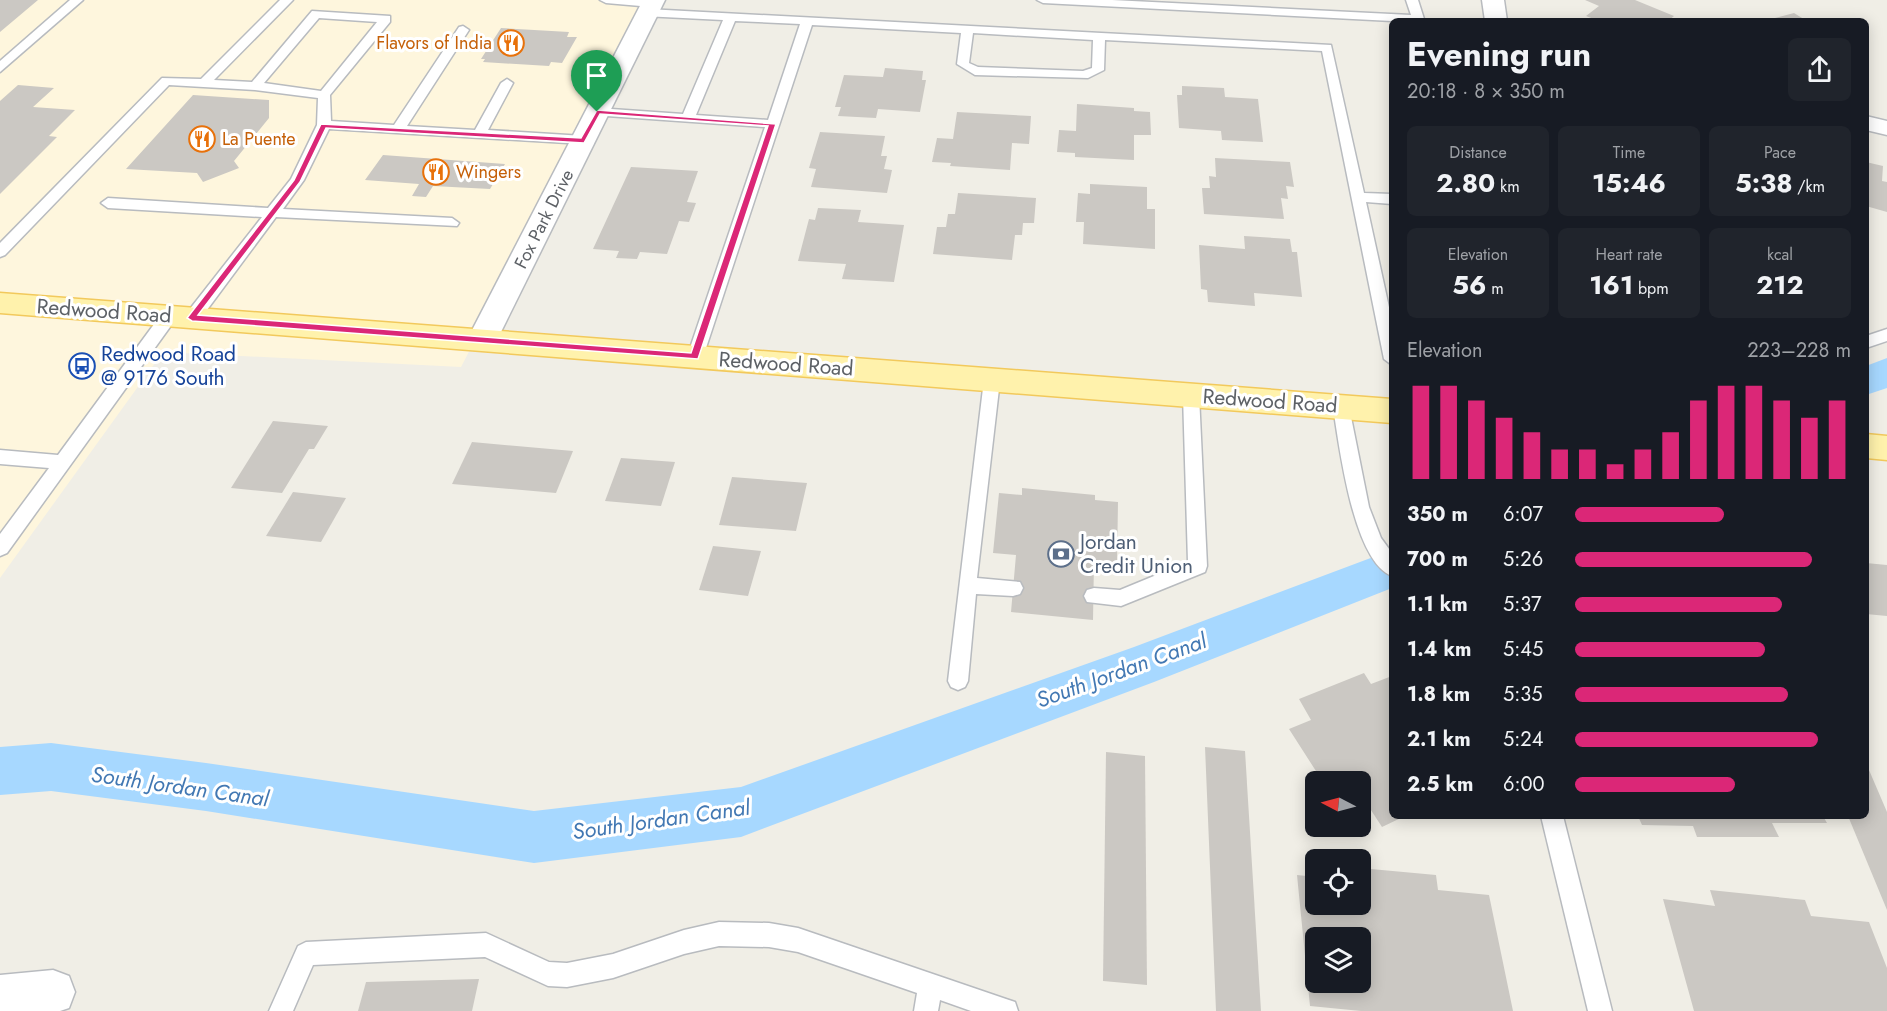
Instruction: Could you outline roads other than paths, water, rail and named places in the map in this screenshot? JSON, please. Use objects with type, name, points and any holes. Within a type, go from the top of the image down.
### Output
[{"type":"main road","name":"Redwood Road","points":[[0,303],[1389,411]]},
{"type":"main road","points":[[1869,446],[1887,448]]},
{"type":"street","points":[[1493,0],[1496,18]]},
{"type":"street","name":"Fox Park Drive","points":[[482,340],[651,5]]},
{"type":"street","points":[[1869,124],[1887,128]]},
{"type":"street","points":[[0,997],[53,992]]},
{"type":"lane","points":[[0,68],[77,0]]},
{"type":"lane","points":[[204,83],[287,0]]},
{"type":"lane","points":[[606,0],[730,18],[1327,48],[1389,344]]},
{"type":"lane","points":[[1043,0],[1398,18]]},
{"type":"lane","points":[[1412,0],[1418,18]]},
{"type":"lane","points":[[0,548],[63,462],[297,180],[324,125],[324,95],[386,19],[316,14],[255,86]]},
{"type":"lane","points":[[688,118],[730,18]]},
{"type":"lane","points":[[694,357],[807,21]]},
{"type":"lane","points":[[967,29],[963,64],[975,70],[1084,75],[1098,70],[1099,36]]},
{"type":"lane","points":[[398,129],[463,30]]},
{"type":"lane","points":[[0,252],[166,81],[255,86],[324,95]]},
{"type":"lane","points":[[480,133],[507,83]]},
{"type":"lane","points":[[597,112],[772,124]]},
{"type":"lane","points":[[324,125],[584,140]]},
{"type":"lane","points":[[1359,197],[1389,199]]},
{"type":"lane","points":[[108,203],[452,223]]},
{"type":"lane","points":[[1869,341],[1887,335]]},
{"type":"lane","points":[[958,681],[967,585],[992,380]]},
{"type":"lane","points":[[1094,596],[1121,598],[1198,566],[1191,395]]},
{"type":"lane","points":[[1341,407],[1358,496],[1373,542],[1389,564]]},
{"type":"lane","points":[[0,457],[63,462]]},
{"type":"lane","points":[[967,585],[1013,588]]},
{"type":"lane","points":[[1553,819],[1600,1011]]},
{"type":"lane","points":[[281,1011],[306,954],[486,945],[548,974],[567,975],[613,966],[684,942],[735,933],[798,940],[930,987],[1006,1011]]},
{"type":"lane","points":[[926,1011],[930,987]]},
{"type":"waterway","name":"South Jordan Canal","points":[[1869,381],[1887,372]]},
{"type":"waterway","name":"South Jordan Canal","points":[[0,771],[51,767],[206,787],[534,837],[741,812],[1137,667],[1389,570]]},
{"type":"place","name":"Flavors of India","points":[[511,43]]},
{"type":"place","name":"La Puente","points":[[202,139]]},
{"type":"place","name":"Wingers","points":[[436,172]]},
{"type":"place","name":"Redwood Road @ 9176 South","points":[[82,366]]},
{"type":"place","name":"Jordan Credit Union","points":[[1061,554]]}]
